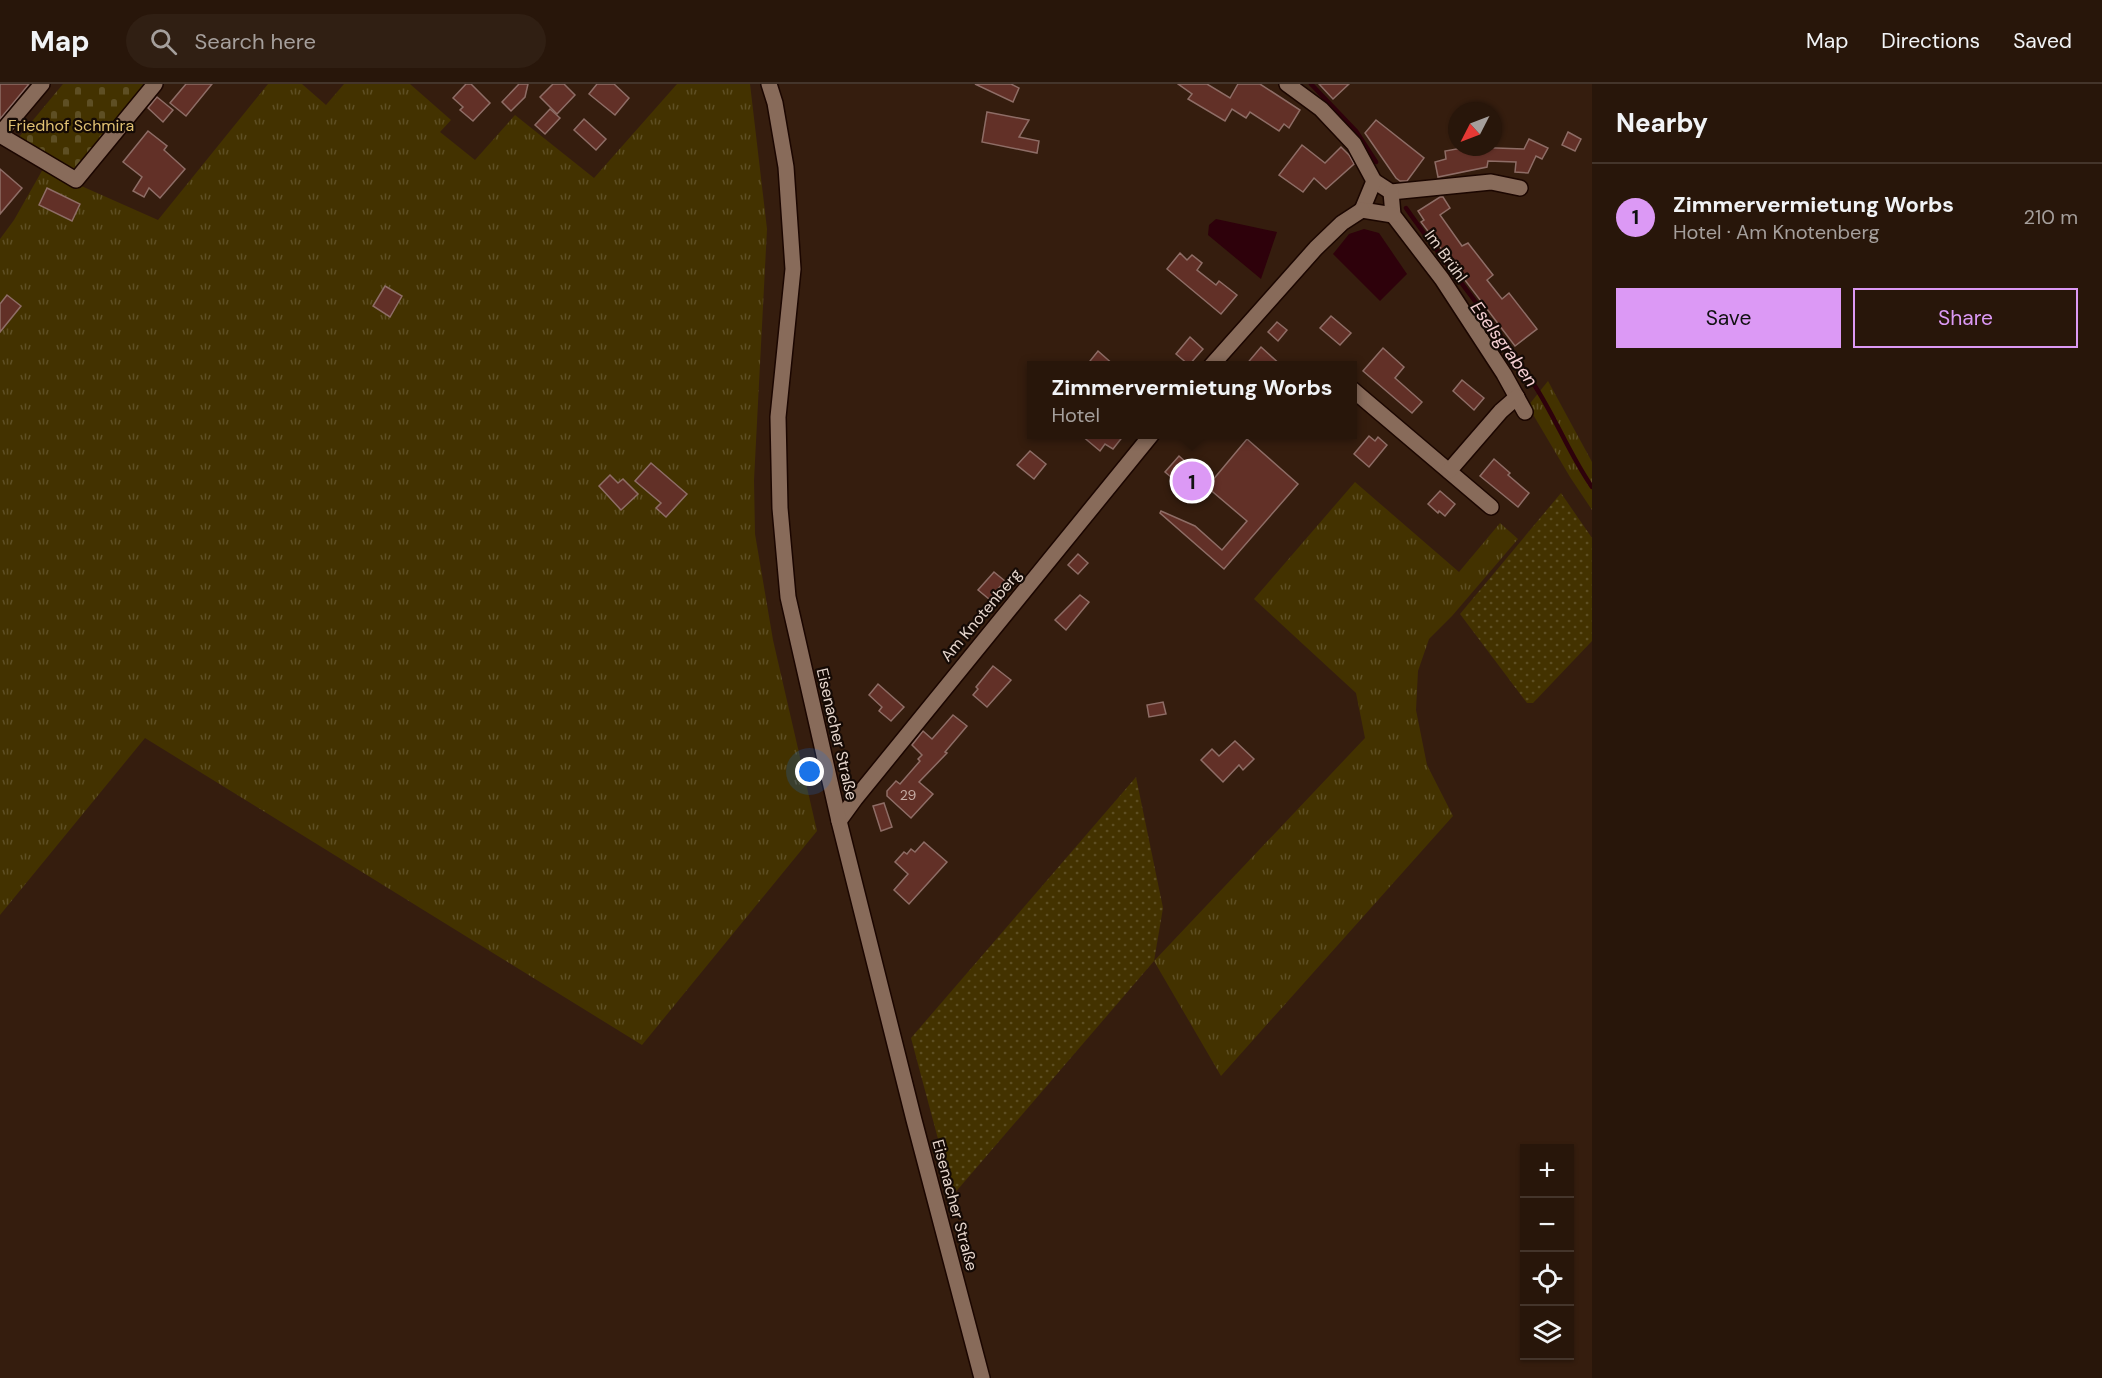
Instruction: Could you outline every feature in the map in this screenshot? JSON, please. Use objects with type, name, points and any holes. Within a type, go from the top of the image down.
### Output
[{"type":"street","points":[[42,84],[0,135],[76,180],[155,84]]},
{"type":"street","name":"Eisenacher Straße","points":[[769,84],[775,103],[786,167],[793,269],[778,417],[780,508],[788,597],[839,821],[982,1378]]},
{"type":"street","points":[[1287,84],[1321,110],[1354,144],[1374,181],[1391,192],[1491,182],[1520,188]]},
{"type":"street","points":[[1215,361],[1316,248],[1342,223],[1362,210],[1374,181]]},
{"type":"street","points":[[1362,210],[1393,214],[1391,192]]},
{"type":"street","name":"Im Brühl","points":[[1393,214],[1442,279],[1504,374],[1525,412]]},
{"type":"street","points":[[1357,392],[1491,507]]},
{"type":"street","points":[[1449,471],[1501,411],[1517,397]]},
{"type":"street","name":"Am Knotenberg","points":[[839,821],[992,629],[1073,534],[1149,439]]},
{"type":"green space","name":"Friedhof Schmira","points":[[63,84],[145,84],[74,172],[19,137]]},
{"type":"green space","points":[[268,84],[302,84],[326,105],[344,84],[410,84],[451,120],[440,132],[475,160],[515,115],[594,178],[677,84],[750,84],[767,229],[754,480],[755,534],[773,640],[817,831],[642,1045],[145,738],[0,915],[0,239],[14,220],[43,169],[158,220]]},
{"type":"green space","points":[[1548,381],[1592,462],[1592,510],[1528,406]]},
{"type":"green space","points":[[1355,482],[1459,572],[1500,523],[1518,539],[1452,616],[1429,639],[1418,671],[1416,710],[1427,765],[1453,816],[1221,1076],[1154,961],[1365,738],[1356,693],[1254,599]]},
{"type":"green space","points":[[1561,493],[1592,538],[1592,641],[1533,703],[1527,703],[1460,614]]},
{"type":"green space","points":[[1136,777],[1163,908],[1154,961],[953,1195],[911,1038]]},
{"type":"shaded area","points":[[1216,219],[1277,232],[1261,279],[1208,235],[1209,225]]},
{"type":"shaded area","points":[[1364,229],[1379,233],[1407,274],[1380,301],[1333,254],[1349,234]]},
{"type":"building","points":[[0,84],[29,84],[0,119]]},
{"type":"building","points":[[186,84],[212,84],[186,116],[170,103]]},
{"type":"building","points":[[466,84],[471,84],[490,103],[473,121],[460,110],[463,107],[453,98]]},
{"type":"building","points":[[519,84],[528,84],[525,97],[511,111],[502,102]]},
{"type":"building","points":[[553,84],[564,84],[575,95],[557,114],[540,97]]},
{"type":"building","points":[[597,84],[614,84],[629,98],[615,115],[589,94]]},
{"type":"building","points":[[975,84],[1011,84],[1019,88],[1013,102]]},
{"type":"building","points":[[1178,84],[1207,84],[1230,98],[1238,84],[1260,84],[1300,110],[1289,128],[1284,124],[1279,131],[1250,112],[1246,118],[1232,109],[1225,121],[1188,99],[1192,94]]},
{"type":"building","points":[[1319,84],[1349,84],[1333,99]]},
{"type":"building","points":[[157,97],[173,110],[163,122],[148,108]]},
{"type":"building","points":[[550,109],[560,118],[545,134],[535,125]]},
{"type":"building","points":[[987,112],[1029,120],[1019,137],[1039,141],[1037,153],[982,142]]},
{"type":"building","points":[[584,119],[606,139],[596,150],[574,130]]},
{"type":"building","points":[[1376,120],[1424,158],[1407,181],[1400,181],[1396,178],[1365,133]]},
{"type":"building","points":[[148,131],[167,146],[164,150],[185,169],[160,198],[149,188],[144,197],[133,191],[142,177],[123,162]]},
{"type":"building","points":[[1568,132],[1581,139],[1575,151],[1562,145]]},
{"type":"building","points":[[1529,139],[1548,148],[1542,159],[1536,156],[1528,173],[1515,172],[1516,162],[1488,161],[1487,167],[1438,177],[1435,162],[1446,159],[1445,151],[1448,150],[1448,156],[1502,156],[1502,148],[1524,149]]},
{"type":"building","points":[[1302,145],[1325,163],[1341,147],[1354,164],[1326,189],[1314,178],[1303,192],[1279,175]]},
{"type":"building","points":[[0,169],[22,188],[0,214]]},
{"type":"building","points":[[47,188],[80,204],[72,221],[39,205]]},
{"type":"building","points":[[1443,197],[1450,208],[1440,215],[1462,246],[1468,243],[1493,275],[1487,280],[1502,299],[1509,293],[1537,329],[1515,346],[1421,222],[1424,220],[1418,211]]},
{"type":"building","points":[[1180,253],[1187,260],[1192,255],[1202,263],[1197,270],[1216,285],[1219,281],[1237,295],[1221,314],[1167,269]]},
{"type":"building","points":[[385,286],[402,296],[390,317],[373,306]]},
{"type":"building","points":[[7,295],[21,306],[0,332],[0,304]]},
{"type":"building","points":[[1331,316],[1351,333],[1340,345],[1320,328]]},
{"type":"building","points":[[1277,322],[1287,330],[1278,341],[1268,332]]},
{"type":"building","points":[[1190,337],[1203,349],[1192,361],[1184,361],[1176,354]]},
{"type":"building","points":[[1261,347],[1276,361],[1249,361]]},
{"type":"building","points":[[1383,348],[1404,367],[1395,378],[1422,402],[1412,413],[1363,371]]},
{"type":"building","points":[[1098,351],[1109,361],[1090,361]]},
{"type":"building","points":[[1462,380],[1484,398],[1474,410],[1453,391]]},
{"type":"building","points":[[1369,436],[1375,441],[1378,437],[1387,445],[1369,467],[1354,454]]},
{"type":"building","points":[[1086,439],[1121,439],[1113,449],[1105,444],[1100,451]]},
{"type":"building","points":[[1247,439],[1298,484],[1224,569],[1160,513],[1161,511],[1195,526],[1222,550],[1247,521],[1207,487]]},
{"type":"building","points":[[1030,451],[1046,464],[1034,479],[1017,465]]},
{"type":"building","points":[[1179,456],[1205,479],[1192,495],[1165,472]]},
{"type":"building","points":[[1494,459],[1529,493],[1518,507],[1480,476]]},
{"type":"building","points":[[651,463],[687,494],[666,517],[656,508],[661,503],[635,481]]},
{"type":"building","points":[[610,475],[618,483],[623,479],[638,494],[621,510],[599,486]]},
{"type":"building","points":[[1440,491],[1455,504],[1445,516],[1428,504]]},
{"type":"building","points":[[1078,554],[1088,563],[1078,574],[1068,565]]},
{"type":"building","points":[[994,572],[1005,581],[989,599],[978,590]]},
{"type":"building","points":[[1080,595],[1089,602],[1066,630],[1055,620]]},
{"type":"building","points":[[993,666],[1011,680],[987,707],[973,695],[978,689],[976,687]]},
{"type":"building","points":[[878,684],[904,707],[891,721],[879,711],[882,707],[869,695]]},
{"type":"building","points":[[1163,702],[1166,714],[1149,717],[1147,705]]},
{"type":"building","points":[[953,715],[967,726],[945,752],[947,753],[919,782],[933,794],[911,818],[887,796],[887,791],[896,781],[900,784],[920,761],[918,759],[922,755],[912,745],[923,731],[932,739]]},
{"type":"building","points":[[1235,741],[1254,759],[1243,770],[1239,765],[1223,782],[1201,760],[1212,749],[1219,756]]},
{"type":"building","points":[[884,803],[892,827],[881,831],[873,806]]},
{"type":"building","points":[[924,842],[947,862],[909,904],[894,890],[908,874],[895,862],[904,852],[907,854],[911,849],[915,852]]},
{"type":"waterway","name":"Eselsgraben","points":[[1311,84],[1356,131],[1376,162]]},
{"type":"waterway","name":"Eselsgraben","points":[[1406,208],[1518,360],[1592,487]]},
{"type":"place","name":"Zimmervermietung Worbs","points":[[1192,481]]}]
